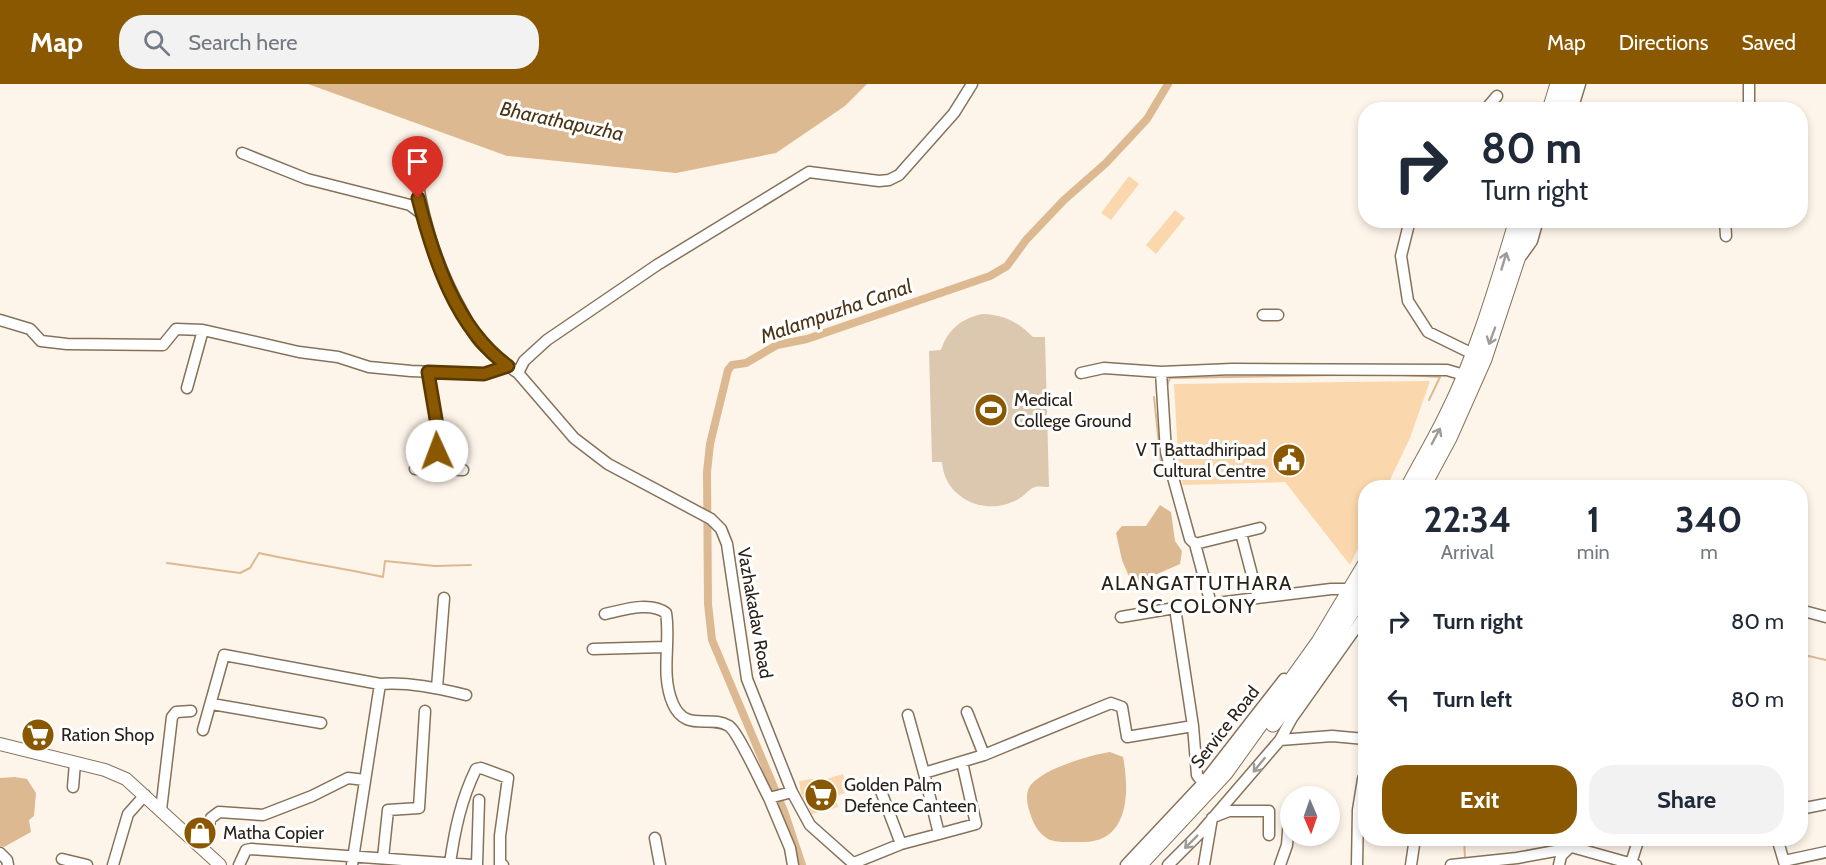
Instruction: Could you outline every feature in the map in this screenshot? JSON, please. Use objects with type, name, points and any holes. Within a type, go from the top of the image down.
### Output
[{"type":"highway","points":[[1552,102],[1558,84]]},
{"type":"highway","points":[[1565,102],[1571,84]]},
{"type":"highway","points":[[1412,480],[1448,414],[1464,375],[1478,356],[1515,228]]},
{"type":"highway","points":[[1426,480],[1449,438],[1478,356],[1516,264],[1527,228]]},
{"type":"highway","points":[[1139,865],[1225,773],[1319,642],[1343,603],[1358,590]]},
{"type":"highway","points":[[1152,865],[1234,777],[1311,674],[1358,590]]},
{"type":"highway","points":[[1311,674],[1331,665]]},
{"type":"main road","points":[[0,744],[105,770],[126,779],[220,865]]},
{"type":"street","points":[[413,152],[422,214],[453,296],[477,340],[518,373],[524,361],[547,340],[657,265],[809,172],[879,181],[890,180],[899,175],[954,113],[972,84]]},
{"type":"street","points":[[1574,102],[1580,84]]},
{"type":"street","points":[[1749,84],[1749,102]]},
{"type":"street","points":[[1492,102],[1497,96]]},
{"type":"street","points":[[242,153],[307,179],[410,205],[422,214]]},
{"type":"street","points":[[1408,228],[1401,256],[1408,301],[1428,332],[1478,356]]},
{"type":"street","points":[[1516,264],[1532,241],[1536,228]]},
{"type":"street","points":[[1726,228],[1726,236]]},
{"type":"street","points":[[1263,315],[1278,315]]},
{"type":"street","points":[[0,320],[30,329],[41,341],[67,344],[163,345],[176,329],[203,330],[300,352],[338,357],[369,367],[484,374],[508,366]]},
{"type":"street","points":[[187,388],[203,330]]},
{"type":"street","points":[[1081,373],[1104,368],[1161,372],[1232,369],[1447,370],[1464,375]]},
{"type":"street","points":[[428,372],[437,425],[436,469]]},
{"type":"street","points":[[1161,372],[1166,452],[1211,604]]},
{"type":"street","name":"Vazhakadav Road","points":[[518,373],[574,438],[608,464],[711,519],[721,529],[727,544],[747,679],[792,792],[810,825],[854,864]]},
{"type":"street","points":[[415,469],[464,470]]},
{"type":"street","points":[[1195,544],[1260,528]]},
{"type":"street","points":[[1240,533],[1258,598]]},
{"type":"street","points":[[1121,617],[1331,589],[1358,590]]},
{"type":"street","points":[[437,688],[444,597]]},
{"type":"street","name":"Service Road","points":[[1126,865],[1203,783],[1295,666],[1328,616],[1343,603]]},
{"type":"street","points":[[605,614],[634,608],[659,608],[666,613],[667,681],[674,707],[683,718],[698,722],[719,723],[732,729],[769,798],[790,848],[794,865]]},
{"type":"street","points":[[1175,608],[1193,726],[1197,775],[1203,783]]},
{"type":"street","points":[[1808,612],[1826,617]]},
{"type":"street","points":[[1168,865],[1280,740],[1292,718],[1358,625]]},
{"type":"street","points":[[593,649],[665,647]]},
{"type":"street","points":[[203,730],[224,655],[380,684],[399,683],[466,695]]},
{"type":"street","points":[[352,860],[380,684]]},
{"type":"street","points":[[1292,718],[1296,694]]},
{"type":"street","points":[[924,773],[984,755],[1111,703],[1122,707],[1127,737],[1193,726]]},
{"type":"street","points":[[212,704],[321,723]]},
{"type":"street","points":[[161,810],[172,717],[176,712],[192,711]]},
{"type":"street","points":[[383,858],[388,810],[419,808],[425,711]]},
{"type":"street","points":[[967,712],[984,755]]},
{"type":"street","points":[[908,715],[939,834]]},
{"type":"street","points":[[1280,740],[1332,736],[1358,738]]},
{"type":"street","points":[[854,864],[901,844],[975,824],[962,762]]},
{"type":"street","points":[[73,787],[75,763]]},
{"type":"street","points":[[450,863],[457,819],[464,794],[476,769],[481,768],[508,778],[500,836],[502,865],[495,865]]},
{"type":"street","points":[[202,848],[211,818],[219,812],[263,814],[312,796],[348,778],[365,780]]},
{"type":"street","points":[[879,786],[901,844]]},
{"type":"street","points":[[769,798],[792,792]]},
{"type":"street","points":[[113,865],[128,814],[145,795]]},
{"type":"street","points":[[477,865],[479,800]]},
{"type":"street","points":[[1808,807],[1826,804]]},
{"type":"street","points":[[1212,818],[1229,810],[1280,809]]},
{"type":"street","points":[[1357,865],[1358,810]]},
{"type":"street","points":[[1269,811],[1269,835]]},
{"type":"street","points":[[1204,865],[1212,818]]},
{"type":"street","points":[[655,838],[660,865]]},
{"type":"street","points":[[1280,865],[1287,846]]},
{"type":"street","points":[[1411,865],[1414,846]]},
{"type":"street","points":[[1459,863],[1498,862],[1565,846]]},
{"type":"street","points":[[1559,865],[1561,856],[1568,846]]},
{"type":"street","points":[[1572,846],[1633,864],[1637,846]]},
{"type":"street","points":[[1780,846],[1785,863],[1826,852]]},
{"type":"street","points":[[240,865],[246,850],[251,849],[302,852],[352,860],[383,858],[472,865]]},
{"type":"street","points":[[0,853],[7,860],[8,865]]},
{"type":"street","points":[[62,859],[87,865]]},
{"type":"shaded area","points":[[983,314],[1011,320],[1033,337],[1045,337],[1049,487],[1033,488],[1013,502],[997,506],[981,505],[966,500],[949,484],[942,462],[932,462],[929,351],[941,350],[952,330],[969,318]]},
{"type":"water","name":"Bharathapuzha","points":[[308,84],[867,84],[845,106],[776,153],[676,173],[507,156]]},
{"type":"water","points":[[1160,505],[1171,512],[1175,541],[1182,551],[1180,564],[1139,582],[1130,579],[1122,560],[1116,533],[1122,526],[1146,526]]},
{"type":"water","points":[[1110,752],[1123,757],[1125,771],[1125,801],[1117,826],[1108,835],[1096,841],[1059,842],[1044,837],[1034,824],[1027,803],[1030,786],[1055,769]]},
{"type":"water","points":[[0,778],[27,779],[36,793],[34,816],[29,820],[31,832],[4,847],[0,846]]},
{"type":"building","points":[[1129,176],[1139,184],[1111,220],[1101,213]]},
{"type":"building","points":[[1175,210],[1185,218],[1156,254],[1146,245]]},
{"type":"building","name":"V T Battadhiripad Cultural Centre","points":[[1430,381],[1410,438],[1390,480],[1358,480],[1358,548],[1350,565],[1285,482],[1183,485],[1179,472],[1174,384]]},
{"type":"building","name":"Ration Shop","points":[[35,724],[44,726],[42,746],[33,744]]},
{"type":"building","name":"Golden Palm Defence Canteen","points":[[843,774],[847,786],[843,787],[845,793],[835,796],[838,807],[812,814],[801,793],[799,781],[812,779],[816,782]]},
{"type":"waterway","name":"Malampuzha Canal","points":[[802,865],[784,811],[712,640],[708,604],[707,472],[710,444],[728,370],[732,365],[746,363],[777,345],[807,339],[990,276],[1007,266],[1026,240],[1064,200],[1106,163],[1147,119],[1168,84]]},
{"type":"waterway","points":[[1166,388],[1170,378],[1340,375]]},
{"type":"waterway","points":[[1403,375],[1440,377],[1429,400]]},
{"type":"waterway","points":[[1154,397],[1161,463],[1166,471]]},
{"type":"waterway","points":[[167,563],[240,573],[250,568],[259,553],[383,577],[385,561],[435,566],[471,565]]},
{"type":"waterway","points":[[1808,656],[1826,660]]},
{"type":"waterway","points":[[1464,846],[1465,859]]},
{"type":"place","name":"Medical College Ground","points":[[991,410]]},
{"type":"place","name":"V T Battadhiripad Cultural Centre","points":[[1289,460]]},
{"type":"place","name":"Ration Shop","points":[[38,735]]},
{"type":"place","name":"Golden Palm Defence Canteen","points":[[821,795]]},
{"type":"place","name":"Matha Copier","points":[[200,833]]},
{"type":"district","name":"ALANGATTUTHARA SC COLONY","points":[[1197,594]]},
{"type":"route","points":[[418,198],[428,234],[453,296],[477,340],[508,366],[484,374],[428,372],[437,425],[437,451]]}]
